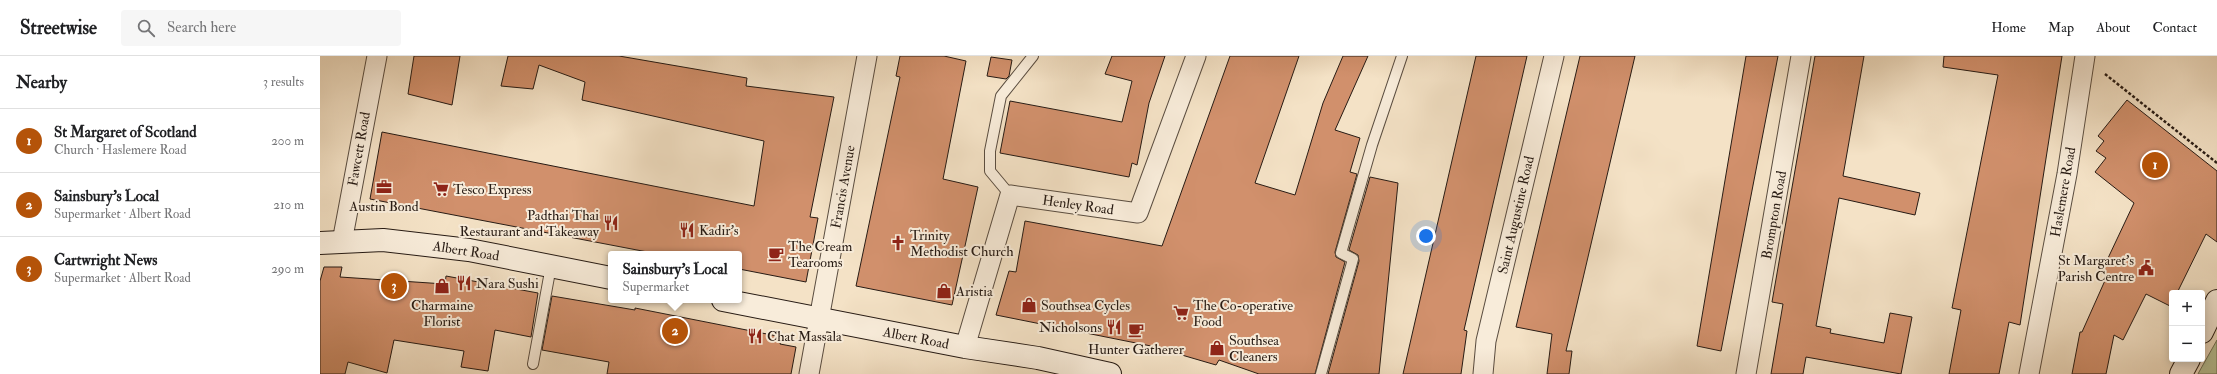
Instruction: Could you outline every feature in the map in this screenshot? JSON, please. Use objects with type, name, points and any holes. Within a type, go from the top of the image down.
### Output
[{"type":"main road","name":"Albert Road","points":[[320,243],[383,240],[469,250],[608,277]]},
{"type":"main road","points":[[2205,326],[2217,301]]},
{"type":"main road","name":"Albert Road","points":[[738,303],[965,347],[1038,358],[1110,374]]},
{"type":"main road","points":[[2181,374],[2187,362]]},
{"type":"street","name":"Fawcett Road","points":[[342,242],[377,56]]},
{"type":"street","name":"Francis Avenue","points":[[809,374],[867,56]]},
{"type":"street","name":"Henley Road","points":[[1010,195],[1138,213],[1196,56]]},
{"type":"street","name":"Saint Augustine Road","points":[[1483,374],[1486,341],[1554,56]]},
{"type":"street","name":"Brompton Road","points":[[1746,374],[1801,56]]},
{"type":"street","name":"Haslemere Road","points":[[2029,374],[2067,174],[2085,58]]},
{"type":"street","points":[[965,347],[1010,195]]},
{"type":"lane","points":[[1010,195],[990,171],[990,151],[1000,96],[1033,56]]},
{"type":"lane","points":[[1321,374],[1353,259],[1341,253],[1372,145],[1402,56]]},
{"type":"lane","points":[[532,364],[551,266]]},
{"type":"path","points":[[2085,58],[2217,163]]},
{"type":"green space","points":[[2217,340],[2217,374],[2198,374]]},
{"type":"building","points":[[414,56],[460,56],[452,105],[408,94]]},
{"type":"building","points":[[508,56],[619,56],[747,78],[746,86],[834,97],[810,217],[818,218],[806,282],[742,270],[742,251],[642,251],[370,199],[382,132],[754,206],[764,141],[582,100],[585,82],[539,65],[533,89],[501,86]]},
{"type":"building","points":[[900,56],[944,56],[966,61],[943,179],[978,187],[952,305],[856,286],[900,77],[896,76]]},
{"type":"building","points":[[1112,56],[1165,56],[1149,103],[1137,165],[1132,163],[1129,177],[1000,153],[1010,101],[1122,122],[1132,81],[1105,74]]},
{"type":"building","points":[[1230,56],[1299,56],[1255,183],[1295,195],[1323,103],[1343,56],[1368,56],[1335,130],[1360,138],[1350,172],[1357,174],[1335,252],[1336,257],[1345,262],[1315,374],[1259,374],[1219,360],[1216,365],[1151,346],[996,315],[1009,271],[1016,272],[1025,221],[1162,246]]},
{"type":"building","points":[[1476,56],[1527,56],[1464,330],[1467,331],[1461,374],[1403,374]]},
{"type":"building","points":[[1580,56],[1635,56],[1566,351],[1572,351],[1569,374],[1547,374],[1552,334],[1516,327]]},
{"type":"building","points":[[1746,56],[1778,56],[1721,351],[1697,346]]},
{"type":"building","points":[[1815,56],[1864,56],[1843,176],[1920,193],[1915,215],[1839,198],[1816,326],[1831,329],[1830,333],[1884,343],[1890,313],[1912,317],[1901,374],[1806,357],[1803,374],[1771,374],[1783,304],[1772,302]]},
{"type":"building","points":[[1944,56],[2062,56],[2020,325],[2009,322],[1999,374],[1949,374],[1961,310],[1952,308],[1998,75],[1943,67]]},
{"type":"building","points":[[991,57],[1012,60],[1009,76],[1006,79],[987,76]]},
{"type":"building","points":[[2127,100],[2217,171],[2217,242],[2206,234],[2178,290],[2169,290],[2169,306],[2146,294],[2123,340],[2114,335],[2106,374],[2072,374],[2080,332],[2082,332],[2107,276],[2101,273],[2134,203],[2095,172],[2106,158],[2096,151],[2104,141],[2098,136]]},
{"type":"building","points":[[1370,177],[1398,183],[1379,374],[1328,374],[1359,261],[1358,255],[1349,250]]},
{"type":"building","points":[[324,267],[342,267],[340,277],[445,284],[446,276],[538,293],[531,337],[495,330],[488,371],[461,367],[464,351],[394,340],[387,373],[348,362],[345,374],[320,374],[320,281]]},
{"type":"building","points":[[552,296],[635,310],[635,308],[782,337],[780,344],[796,347],[791,374],[607,374],[609,362],[542,350]]},
{"type":"place","name":"St Margaret of Scotland","points":[[2155,165]]},
{"type":"place","name":"Austin Bond","points":[[384,187]]},
{"type":"place","name":"Tesco Express","points":[[441,189]]},
{"type":"place","name":"Padthai Thai Restaurant and Takeaway","points":[[611,223]]},
{"type":"place","name":"Kadir's","points":[[687,230]]},
{"type":"place","name":"Trinity Methodist Church","points":[[898,243]]},
{"type":"place","name":"The Cream Tearooms","points":[[776,254]]},
{"type":"place","name":"St Margaret's Parish Centre","points":[[2146,268]]},
{"type":"place","name":"Nara Sushi","points":[[464,283]]},
{"type":"place","name":"Cartwright News","points":[[394,286]]},
{"type":"place","name":"Charmaine Florist","points":[[442,286]]},
{"type":"place","name":"Aristia","points":[[944,291]]},
{"type":"place","name":"Southsea Cycles","points":[[1029,305]]},
{"type":"place","name":"The Co-operative Food","points":[[1181,313]]},
{"type":"place","name":"Nicholsons","points":[[1114,327]]},
{"type":"place","name":"Hunter Gatherer","points":[[1136,330]]},
{"type":"place","name":"Sainsbury's Local","points":[[675,331]]},
{"type":"place","name":"Chat Massala","points":[[755,336]]},
{"type":"place","name":"Southsea Cleaners","points":[[1217,348]]}]
